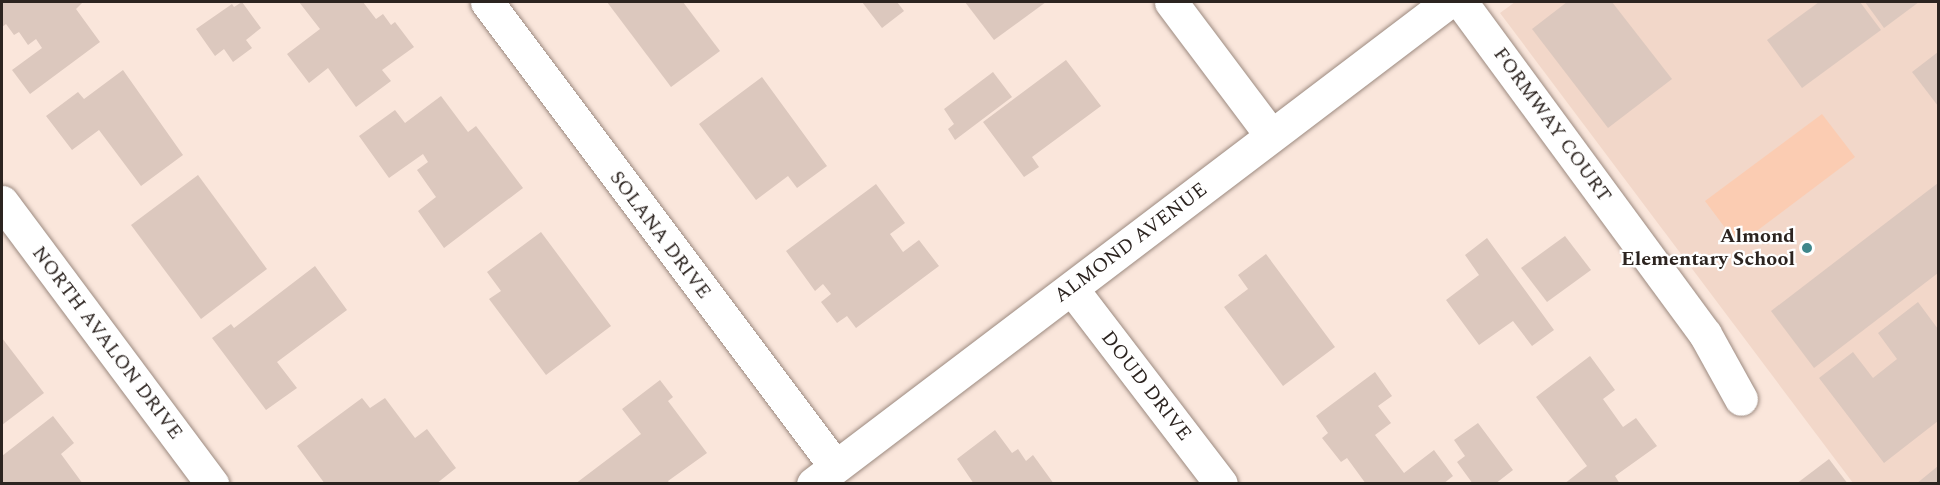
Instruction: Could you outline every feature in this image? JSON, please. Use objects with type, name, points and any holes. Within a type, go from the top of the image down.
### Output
[{"type":"street","name":"SOLANA DRIVE","points":[[487,2],[824,475]]},
{"type":"street","points":[[1171,2],[1272,135]]},
{"type":"street","name":"ALMOND AVENUE","points":[[824,475],[1448,2]]},
{"type":"street","name":"FORMWAY COURT","points":[[1461,2],[1705,334],[1741,399]]},
{"type":"street","name":"NORTH AVALON DRIVE","points":[[2,202],[212,483]]},
{"type":"street","name":"DOUD DRIVE","points":[[1072,289],[1221,483]]},
{"type":"shaded area","name":"Almond Elementary School","points":[[1515,2],[1938,2],[1938,483],[1853,483],[1500,13]]},
{"type":"shaded area","points":[[1822,114],[1855,157],[1738,245],[1705,201]]},
{"type":"building","points":[[2,2],[83,2],[76,9],[100,42],[30,94],[12,70],[42,48],[36,39],[28,45],[19,32],[14,35],[6,24],[2,27]]},
{"type":"building","points":[[242,2],[261,28],[246,40],[252,48],[233,62],[224,49],[215,56],[196,29],[232,4],[234,7]]},
{"type":"building","points":[[299,2],[363,2],[376,19],[383,14],[391,25],[395,22],[414,47],[382,70],[391,81],[356,107],[328,68],[309,83],[287,54],[320,29]]},
{"type":"building","points":[[607,2],[683,2],[720,51],[671,87]]},
{"type":"building","points":[[862,2],[897,2],[904,11],[882,28]]},
{"type":"building","points":[[965,2],[1046,2],[994,40]]},
{"type":"building","points":[[1567,2],[1612,2],[1672,79],[1608,128],[1532,29]]},
{"type":"building","points":[[1819,2],[1860,2],[1881,30],[1802,88],[1767,40]]},
{"type":"building","points":[[1865,2],[1919,2],[1884,28]]},
{"type":"building","points":[[1938,52],[1938,106],[1912,72]]},
{"type":"building","points":[[1066,60],[1101,106],[1032,157],[1039,167],[1024,177],[983,122]]},
{"type":"building","points":[[123,70],[183,155],[141,186],[99,130],[72,150],[46,116],[78,92],[84,99]]},
{"type":"building","points":[[993,72],[1012,97],[955,140],[948,129],[954,124],[944,109]]},
{"type":"building","points":[[762,77],[827,166],[797,188],[788,176],[756,200],[699,124]]},
{"type":"building","points":[[441,96],[468,132],[476,126],[523,188],[444,248],[418,211],[436,197],[417,170],[428,162],[423,154],[389,178],[359,136],[395,110],[405,123]]},
{"type":"building","points":[[198,175],[267,269],[201,319],[131,225]]},
{"type":"building","points":[[1938,183],[1938,273],[1814,368],[1771,311]]},
{"type":"building","points":[[876,184],[905,223],[890,234],[903,252],[919,240],[939,266],[856,328],[847,316],[837,323],[821,302],[831,294],[823,284],[815,291],[786,251]]},
{"type":"building","points":[[541,232],[611,326],[546,375],[489,299],[501,291],[487,272]]},
{"type":"building","points":[[1565,236],[1591,270],[1547,302],[1521,268]]},
{"type":"building","points":[[1487,238],[1554,330],[1532,346],[1513,321],[1479,345],[1446,300],[1479,275],[1465,255]]},
{"type":"building","points":[[1266,254],[1335,347],[1283,386],[1224,307],[1248,289],[1238,275]]},
{"type":"building","points":[[315,266],[347,310],[277,362],[297,388],[266,410],[212,338],[231,324],[234,328]]},
{"type":"building","points":[[1918,302],[1938,329],[1938,421],[1884,463],[1819,378],[1853,352],[1873,378],[1897,359],[1878,333]]},
{"type":"building","points":[[2,338],[44,393],[2,425]]},
{"type":"building","points":[[1590,356],[1615,390],[1603,399],[1623,427],[1636,418],[1657,446],[1615,476],[1620,484],[1564,484],[1587,466],[1536,397]]},
{"type":"building","points":[[1375,372],[1392,396],[1378,406],[1391,423],[1375,435],[1404,473],[1434,450],[1453,476],[1443,484],[1366,484],[1347,458],[1341,462],[1322,438],[1328,433],[1316,416]]},
{"type":"building","points":[[660,380],[673,397],[668,401],[707,453],[668,481],[670,484],[575,484],[641,434],[622,409]]},
{"type":"building","points":[[362,398],[370,408],[385,398],[415,438],[427,429],[456,468],[436,484],[325,484],[297,446]]},
{"type":"building","points":[[53,416],[74,443],[61,454],[83,484],[2,484],[2,456]]},
{"type":"building","points":[[1478,423],[1513,470],[1495,484],[1473,484],[1457,462],[1465,456],[1454,440]]},
{"type":"building","points":[[995,430],[1012,453],[1018,449],[1026,461],[1033,455],[1054,484],[974,484],[957,459]]},
{"type":"building","points":[[1829,459],[1848,484],[1796,484]]},
{"type":"building","points":[[1938,466],[1938,484],[1916,484]]},
{"type":"place","name":"Almond Elementary School","points":[[1807,248]]}]
